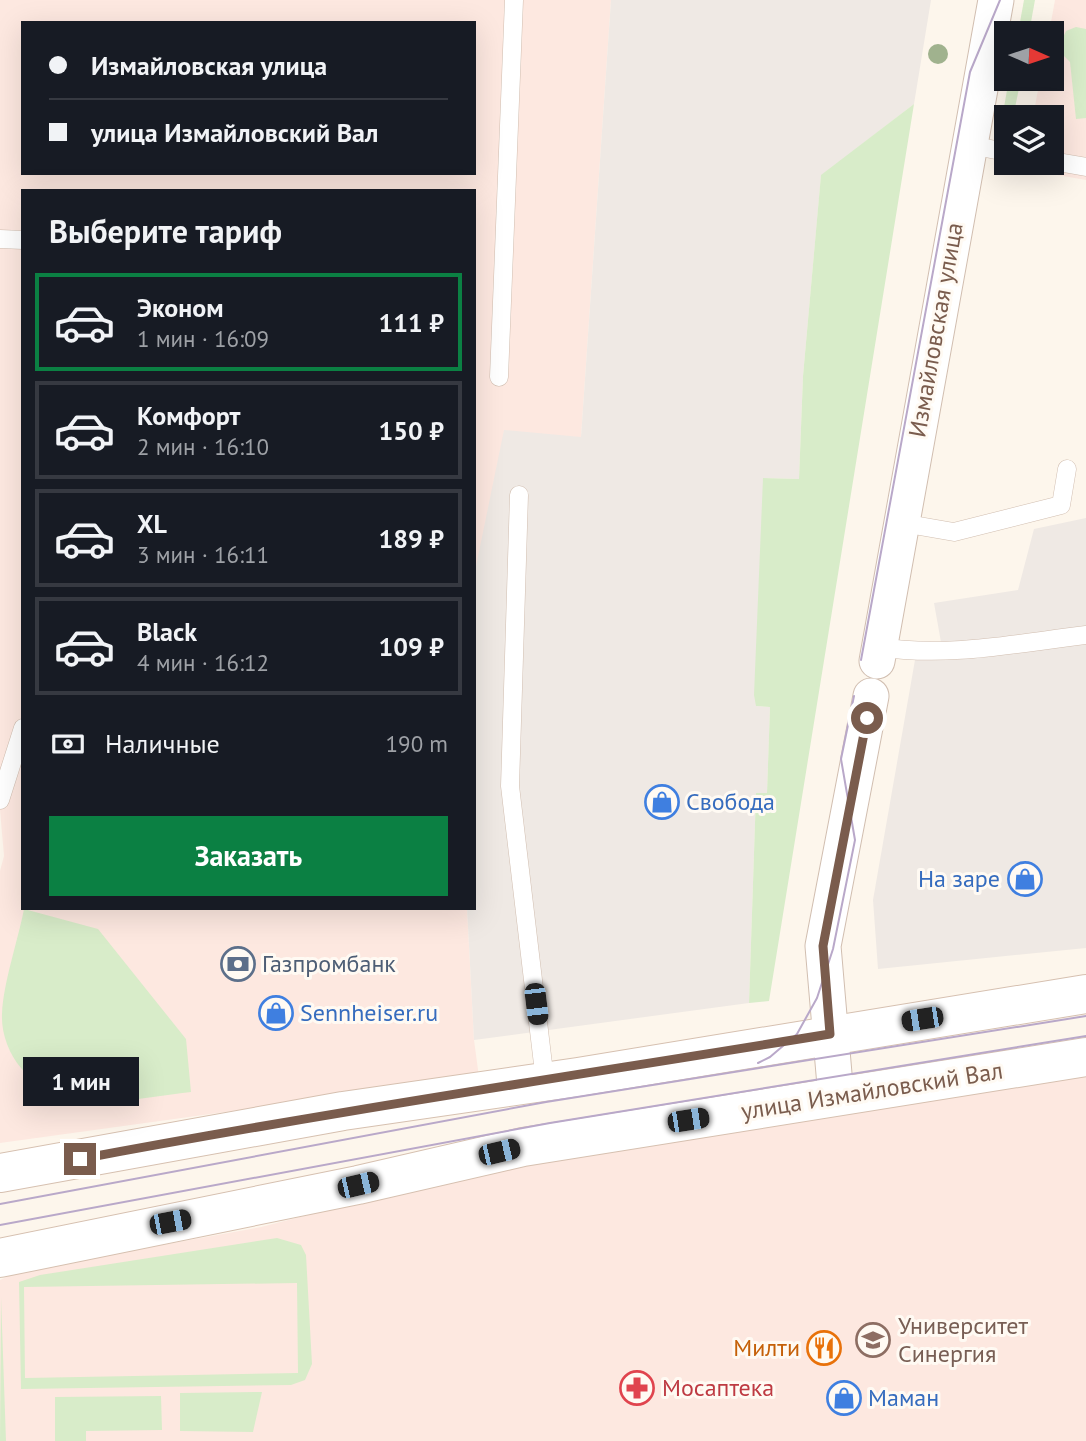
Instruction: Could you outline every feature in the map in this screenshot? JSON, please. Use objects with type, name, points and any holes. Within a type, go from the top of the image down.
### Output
[{"type":"main road","points":[[0,1173],[343,1111],[1086,994]]},
{"type":"main road","name":"улица Измайловский Вал","points":[[0,1258],[358,1185],[523,1147],[1086,1057]]},
{"type":"street","name":"Измайловская улица","points":[[878,654],[996,0]]},
{"type":"street","points":[[836,1097],[823,946],[871,696]]},
{"type":"lane","points":[[499,377],[514,0]]},
{"type":"lane","points":[[970,145],[994,150]]},
{"type":"lane","points":[[1064,163],[1086,167]]},
{"type":"lane","points":[[0,239],[21,240]]},
{"type":"lane","points":[[902,523],[954,532],[1061,505],[1067,468]]},
{"type":"lane","points":[[519,495],[510,786],[545,1081]]},
{"type":"lane","points":[[878,654],[942,652],[1086,635]]},
{"type":"lane","points":[[0,800],[21,734]]},
{"type":"shaded area","points":[[0,0],[611,0],[581,437],[488,517],[476,568],[476,189],[21,189],[21,910],[467,910],[474,1040],[479,1077],[0,1143],[0,871],[4,856],[0,810]]},
{"type":"shaded area","points":[[611,0],[931,0],[914,104],[821,176],[803,376],[799,479],[764,478],[756,706],[770,707],[767,793],[756,794],[749,1003],[474,1040],[467,910],[476,910],[476,566],[504,430],[581,437]]},
{"type":"shaded area","points":[[1055,0],[1086,0],[1086,180],[1057,175],[1064,175],[1064,105],[1035,105],[1038,91],[1064,91],[1064,21],[1051,21]]},
{"type":"shaded area","points":[[1086,518],[1086,948],[878,969],[873,900],[915,660],[944,659],[934,603],[1018,590],[1034,529]]},
{"type":"shaded area","points":[[1086,1076],[1086,1441],[0,1441],[0,1280],[19,1271],[261,1227],[523,1160]]},
{"type":"green space","points":[[1024,0],[1035,0],[1031,21],[1020,21]]},
{"type":"green space","points":[[1076,27],[1086,29],[1086,118],[1076,119],[1070,62],[1064,56],[1066,31]]},
{"type":"green space","points":[[1007,91],[1018,91],[1016,105],[1004,105]]},
{"type":"green space","points":[[914,104],[769,1001],[749,1003],[756,793],[767,793],[770,707],[756,706],[754,695],[763,478],[799,479],[803,376],[821,175]]},
{"type":"green space","points":[[24,910],[98,929],[186,1039],[191,1092],[123,1100],[78,1100],[57,1094],[38,1084],[21,1068],[7,1043],[2,1014]]},
{"type":"green space","points":[[277,1238],[301,1245],[306,1255],[312,1364],[305,1380],[291,1385],[21,1389],[19,1282],[40,1275]],"holes":[[[297,1283],[298,1373],[25,1378],[24,1287]]]},
{"type":"green space","points":[[1,1297],[6,1441],[0,1441]]},
{"type":"green space","points":[[262,1392],[253,1432],[180,1431],[180,1393]]},
{"type":"green space","points":[[161,1396],[162,1430],[86,1431],[86,1441],[55,1441],[55,1397]]},
{"type":"tram line","points":[[861,660],[970,72],[1000,0]]},
{"type":"tram line","points":[[758,1063],[770,1057],[797,1034],[817,998],[833,949],[855,840],[841,759],[854,696]]},
{"type":"tram line","points":[[0,1204],[546,1102],[1086,1016]]},
{"type":"tram line","points":[[0,1225],[550,1123],[1086,1036]]},
{"type":"place","name":"Свобода","points":[[662,802]]},
{"type":"place","name":"На заре","points":[[1025,879]]},
{"type":"place","name":"Газпромбанк","points":[[238,964]]},
{"type":"place","name":"Sennheiser.ru","points":[[276,1013]]},
{"type":"place","name":"Университет Синергия","points":[[873,1340]]},
{"type":"place","name":"Милти","points":[[824,1348]]},
{"type":"place","name":"Мосаптека","points":[[637,1388]]},
{"type":"place","name":"Маман","points":[[844,1398]]},
{"type":"route","points":[[80,1159],[343,1111],[578,1077],[830,1034],[823,946],[867,718]]}]
